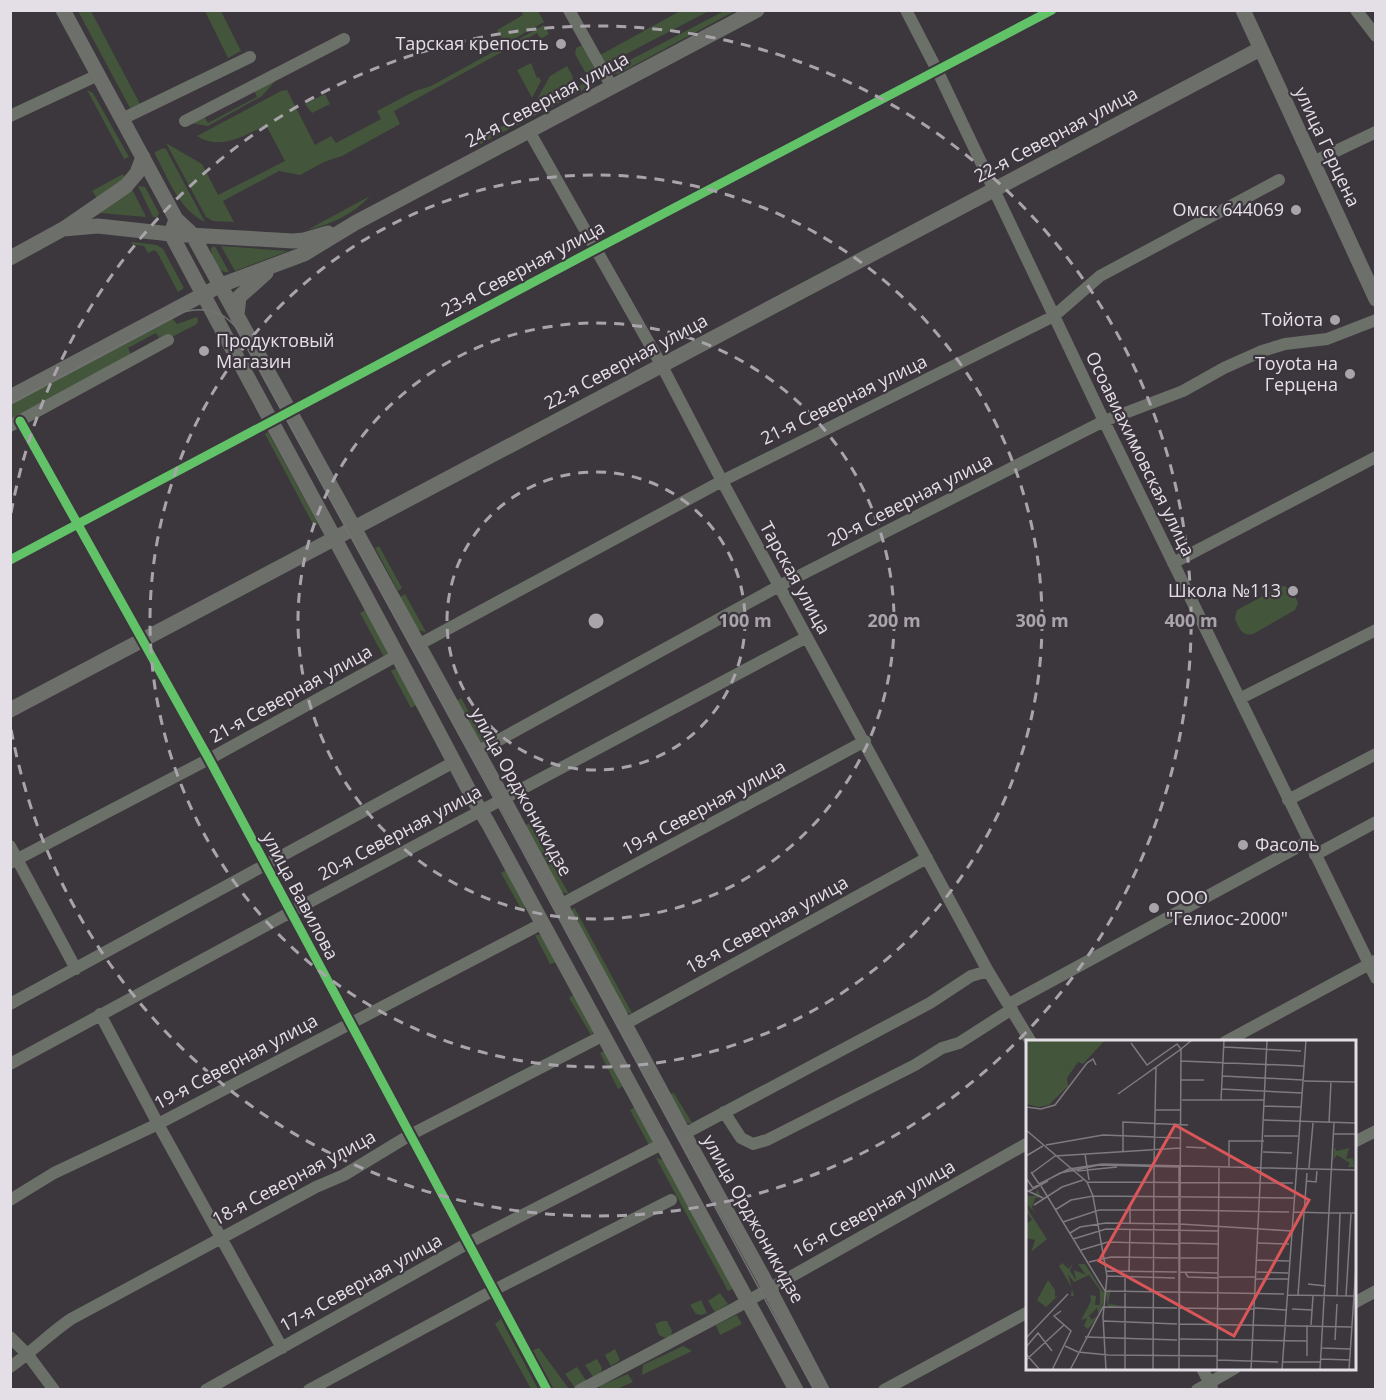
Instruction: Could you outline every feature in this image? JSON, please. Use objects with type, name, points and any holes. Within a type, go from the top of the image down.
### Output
[{"type":"main road","name":"улица Орджоникидзе","points":[[63,10],[176,219],[192,234],[291,411],[822,1389]]},
{"type":"main road","name":"24-я Северная улица","points":[[11,396],[221,285],[273,267],[319,246],[355,223],[757,10]]},
{"type":"main road","name":"улица Герцена","points":[[1243,10],[1376,299]]},
{"type":"main road","name":"22-я Северная улица","points":[[10,710],[1260,49]]},
{"type":"main road","points":[[10,258],[63,229],[126,186],[137,173],[143,157]]},
{"type":"main road","points":[[176,219],[171,234],[203,295],[480,811],[489,823],[795,1389]]},
{"type":"main road","name":"24-я Северная улица","points":[[63,229],[98,226],[171,234],[293,241],[316,237],[355,223]]},
{"type":"main road","points":[[237,314],[237,303],[244,291],[273,267]]},
{"type":"street","points":[[568,10],[612,87]]},
{"type":"street","name":"Осоавиахимовская улица","points":[[906,10],[938,72],[1104,422],[1288,800],[1372,962],[1376,978]]},
{"type":"street","name":"23-я Северная улица","points":[[10,560],[1052,10]]},
{"type":"street","points":[[1356,10],[1376,36]]},
{"type":"street","points":[[185,121],[344,39]]},
{"type":"street","points":[[122,119],[250,57]]},
{"type":"street","points":[[10,116],[98,75]]},
{"type":"street","name":"Тарская улица","points":[[529,131],[594,250],[662,366],[988,971],[1030,1040]]},
{"type":"street","points":[[1312,162],[1376,132]]},
{"type":"street","name":"21-я Северная улица","points":[[418,645],[722,481],[1054,316],[1100,276],[1279,180]]},
{"type":"street","name":"20-я Северная улица","points":[[477,752],[779,586],[1104,422],[1183,391],[1224,368],[1262,351],[1285,344],[1327,339],[1376,320]]},
{"type":"street","points":[[15,424],[168,340]]},
{"type":"street","name":"улица Вавилова","points":[[15,424],[77,525],[209,759],[547,1389]]},
{"type":"street","points":[[1173,563],[1376,457]]},
{"type":"street","points":[[1240,698],[1376,630]]},
{"type":"street","name":"20-я Северная улица","points":[[10,1064],[807,637]]},
{"type":"street","name":"21-я Северная улица","points":[[14,861],[209,759],[398,656]]},
{"type":"street","name":"19-я Северная улица","points":[[560,905],[865,741]]},
{"type":"street","points":[[1288,800],[1376,754]]},
{"type":"street","name":"20-я Северная улица","points":[[10,1004],[454,762]]},
{"type":"street","points":[[1315,855],[1376,822]]},
{"type":"street","points":[[724,1112],[741,1138],[753,1144],[767,1140],[915,1065],[937,1051],[958,1043],[1010,1006],[1309,841]]},
{"type":"street","points":[[10,846],[14,861],[76,969]]},
{"type":"street","name":"18-я Северная улица","points":[[625,1024],[927,858]]},
{"type":"street","name":"19-я Северная улица","points":[[10,1200],[54,1173],[158,1124],[543,923]]},
{"type":"street","points":[[1227,1040],[1372,962]]},
{"type":"street","points":[[684,1134],[930,1004],[971,976],[988,971]]},
{"type":"street","points":[[100,1014],[282,1348]]},
{"type":"street","name":"18-я Северная улица","points":[[10,1367],[28,1355],[53,1331],[70,1319],[316,1187],[344,1175],[410,1135],[604,1035]]},
{"type":"street","points":[[1356,1141],[1376,1131]]},
{"type":"street","name":"17-я Северная улица","points":[[206,1389],[470,1242],[662,1144]]},
{"type":"street","name":"16-я Северная улица","points":[[579,1389],[746,1301],[1026,1144]]},
{"type":"street","points":[[309,1389],[494,1290],[671,1200]]},
{"type":"street","points":[[1356,1302],[1376,1291]]},
{"type":"street","points":[[884,1389],[1026,1313]]},
{"type":"street","points":[[10,1336],[54,1389]]},
{"type":"street","points":[[1203,1370],[1210,1386]]},
{"type":"street","points":[[1197,1389],[1210,1386],[1232,1370]]},
{"type":"green space","points":[[78,11],[91,11],[140,104],[130,108]]},
{"type":"green space","points":[[205,11],[221,11],[241,51],[228,58]]},
{"type":"green space","points":[[521,11],[538,11],[544,22],[505,44],[497,30],[523,15]]},
{"type":"green space","points":[[680,11],[709,11],[607,64],[598,54],[602,54]]},
{"type":"green space","points":[[724,11],[735,11],[618,74],[610,73],[609,71]]},
{"type":"green space","points":[[544,25],[549,34],[541,39],[537,33],[508,49],[506,46]]},
{"type":"green space","points":[[582,45],[596,71],[591,74],[585,72],[575,54],[576,48]]},
{"type":"green space","points":[[500,48],[502,52],[394,111],[400,124],[342,156],[324,162],[300,175],[279,171],[223,201],[234,222],[213,221],[206,217],[166,143],[202,164],[218,195],[285,161],[266,125],[241,137],[223,142],[214,142],[197,136],[281,91],[287,90],[315,145],[331,136],[336,143],[381,119],[377,111],[415,91],[431,86]]},
{"type":"green space","points":[[531,63],[537,78],[539,77],[541,81],[532,98],[517,70]]},
{"type":"green space","points":[[567,66],[573,77],[572,84],[535,103],[550,76]]},
{"type":"green space","points":[[596,77],[595,84],[473,148],[470,143]]},
{"type":"green space","points":[[276,80],[262,96],[208,126],[190,123],[204,116],[208,123],[257,97],[254,90]]},
{"type":"green space","points":[[87,90],[93,93],[129,157],[124,159]]},
{"type":"green space","points":[[325,94],[330,104],[312,113],[305,104]]},
{"type":"green space","points":[[163,148],[166,149],[205,222],[188,210],[175,192],[155,154]]},
{"type":"green space","points":[[123,174],[125,179],[97,198],[92,191]]},
{"type":"green space","points":[[138,186],[145,187],[159,213],[157,217],[153,217]]},
{"type":"green space","points":[[132,189],[146,217],[100,213]]},
{"type":"green space","points":[[370,196],[341,218],[307,230]]},
{"type":"green space","points":[[132,242],[157,245],[163,249],[184,288],[178,292],[157,252],[154,250],[148,253],[144,246],[131,244]]},
{"type":"green space","points":[[214,246],[229,272],[222,271],[216,265],[211,252]]},
{"type":"green space","points":[[221,246],[288,251],[235,271]]},
{"type":"green space","points":[[170,316],[177,324],[197,317],[198,322],[170,338],[168,334],[159,338],[156,333],[128,348],[131,354],[11,420],[11,400]]},
{"type":"green space","points":[[268,432],[318,524],[314,526],[265,434]]},
{"type":"green space","points":[[379,546],[402,588],[398,591],[375,548]]},
{"type":"green space","points":[[1282,586],[1290,589],[1294,594],[1298,603],[1295,610],[1253,634],[1243,633],[1235,618],[1237,610]]},
{"type":"green space","points":[[405,594],[426,632],[418,630],[400,597]]},
{"type":"green space","points":[[365,610],[389,655],[384,657],[360,613]]},
{"type":"green space","points":[[396,668],[416,705],[411,708],[391,671]]},
{"type":"green space","points":[[461,698],[487,744],[482,747],[457,701]]},
{"type":"green space","points":[[529,823],[569,894],[561,892],[525,826]]},
{"type":"green space","points":[[506,870],[526,907],[522,909],[501,873]]},
{"type":"green space","points":[[574,907],[632,1013],[625,1011],[572,911]]},
{"type":"green space","points":[[535,935],[541,935],[556,962],[550,964]]},
{"type":"green space","points":[[573,995],[594,1031],[591,1035],[569,998]]},
{"type":"green space","points":[[604,1051],[623,1086],[618,1089],[600,1053]]},
{"type":"green space","points":[[674,1093],[692,1123],[687,1123],[670,1094]]},
{"type":"green space","points":[[635,1107],[654,1142],[649,1145],[630,1110]]},
{"type":"green space","points":[[656,1158],[663,1160],[733,1289],[728,1291]]},
{"type":"green space","points":[[720,1293],[728,1304],[715,1312],[708,1301]]},
{"type":"green space","points":[[701,1300],[707,1313],[702,1315],[696,1314],[690,1305]]},
{"type":"green space","points":[[737,1315],[742,1324],[720,1335],[716,1325]]},
{"type":"green space","points":[[501,1319],[538,1389],[531,1389],[495,1324]]},
{"type":"green space","points":[[667,1321],[672,1331],[671,1336],[666,1338],[659,1335],[655,1324]]},
{"type":"green space","points":[[683,1346],[692,1351],[642,1375],[643,1365]]},
{"type":"green space","points":[[539,1348],[569,1389],[551,1389],[531,1351]]},
{"type":"green space","points":[[615,1349],[620,1360],[611,1366],[605,1355]]},
{"type":"green space","points":[[597,1359],[602,1368],[601,1372],[593,1377],[585,1365]]},
{"type":"green space","points":[[577,1367],[587,1382],[575,1388],[565,1374]]},
{"type":"green space","points":[[628,1374],[633,1382],[617,1389],[601,1389],[599,1386]]},
{"type":"tram line","points":[[10,404],[183,312],[212,311],[236,327],[814,1390]]},
{"type":"cycle path","points":[[10,560],[1052,10]]},
{"type":"cycle path","points":[[20,421],[209,759],[547,1390]]},
{"type":"place","name":"Тарская крепость","points":[[561,44]]},
{"type":"place","name":"Омск 644069","points":[[1296,210]]},
{"type":"place","name":"Тойота","points":[[1335,320]]},
{"type":"place","name":"Продуктовый Магазин","points":[[204,351]]},
{"type":"place","name":"Toyota на Герцена","points":[[1350,374]]},
{"type":"place","name":"Школа №113","points":[[1293,591]]},
{"type":"place","name":"Фасоль","points":[[1243,845]]},
{"type":"place","name":"ООО \"Гелиос-2000\"","points":[[1154,908]]}]
